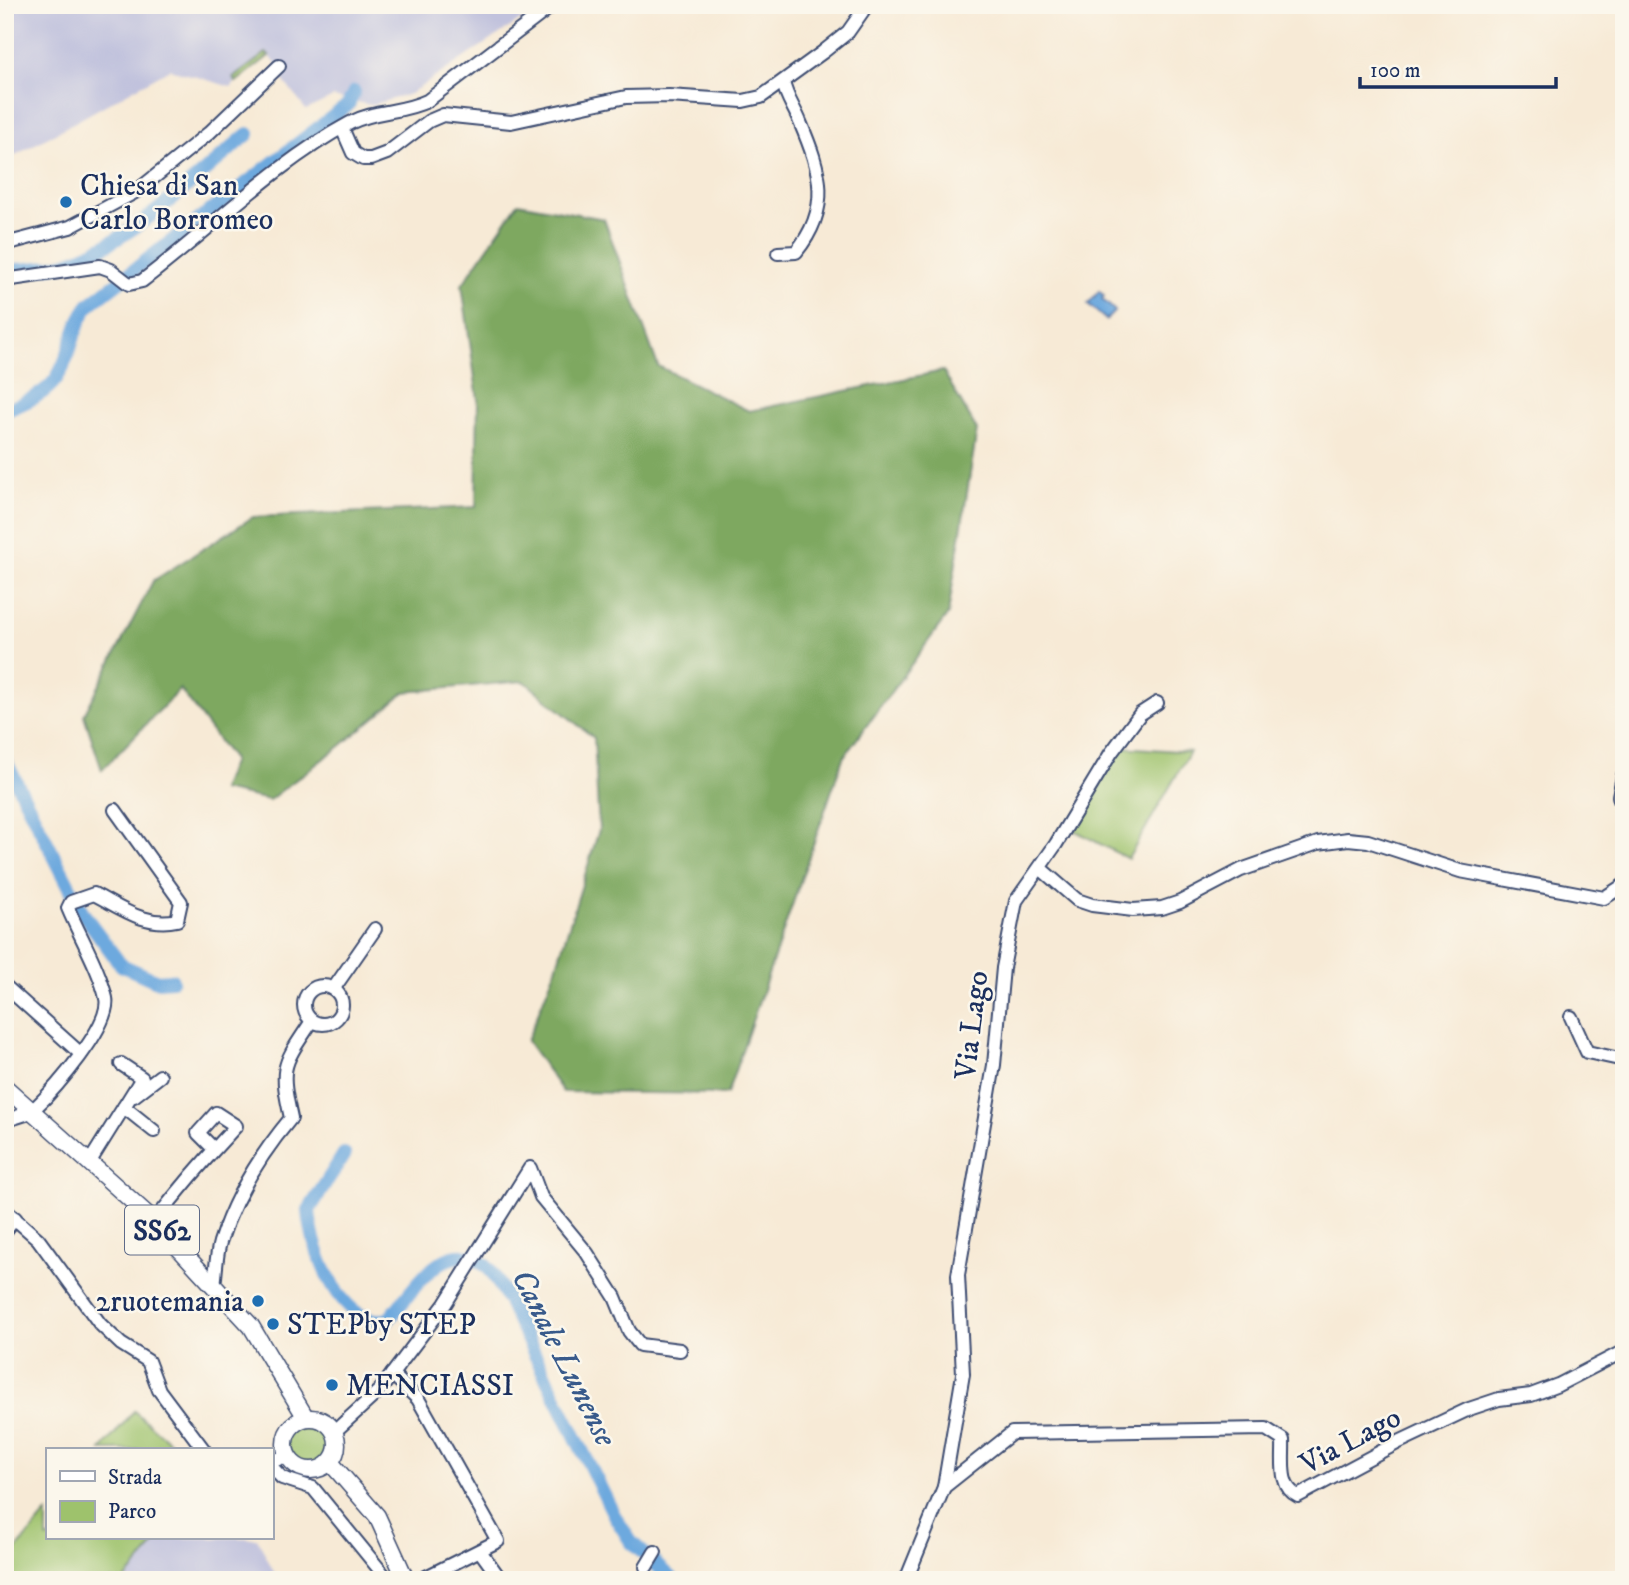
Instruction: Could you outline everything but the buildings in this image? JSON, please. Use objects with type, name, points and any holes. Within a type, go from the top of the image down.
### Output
[{"type":"main road","name":"SS62","points":[[5,1087],[154,1222],[251,1326],[306,1418]]},
{"type":"main road","points":[[306,1418],[322,1421],[334,1432],[336,1451],[330,1462],[318,1470],[303,1470],[276,1461],[287,1432],[292,1425],[306,1418]]},
{"type":"main road","points":[[330,1462],[377,1516],[406,1580]]},
{"type":"street","points":[[5,280],[93,267],[113,271],[125,283],[132,285],[142,281],[184,244],[341,128],[375,113],[413,108],[427,101],[553,5]]},
{"type":"street","points":[[341,128],[353,152],[371,159],[387,153],[429,121],[443,115],[511,122],[626,97],[669,96],[743,102],[761,97],[848,32],[867,5]]},
{"type":"street","points":[[5,244],[70,227],[137,191],[209,133],[279,66]]},
{"type":"street","points":[[778,253],[796,251],[813,223],[821,202],[813,158],[783,82]]},
{"type":"street","name":"Via Lago","points":[[906,1580],[944,1487],[963,1374],[958,1275],[995,1065],[1003,968],[1016,901],[1040,868],[1111,753],[1140,714],[1157,703]]},
{"type":"street","points":[[1624,772],[1619,796],[1624,814]]},
{"type":"street","points":[[8,1126],[32,1112],[80,1054],[99,1028],[107,1001],[68,908],[71,902],[93,894],[141,919],[162,923],[177,920],[181,913],[181,902],[115,810]]},
{"type":"street","points":[[1040,868],[1077,900],[1133,910],[1180,902],[1241,870],[1318,843],[1348,839],[1368,841],[1460,871],[1550,890],[1604,898],[1624,885]]},
{"type":"street","points":[[334,988],[375,929]]},
{"type":"street","points":[[5,986],[80,1054]]},
{"type":"street","points":[[312,1021],[304,1004],[309,992],[320,986],[334,988]]},
{"type":"street","points":[[312,1021],[324,1024],[339,1016],[342,1004],[334,988]]},
{"type":"street","points":[[1571,1017],[1587,1052],[1624,1060]]},
{"type":"street","points":[[214,1286],[219,1244],[238,1199],[274,1139],[290,1118],[282,1079],[285,1062],[312,1021]]},
{"type":"street","points":[[89,1163],[142,1078],[121,1064]]},
{"type":"street","points":[[126,1104],[160,1076]]},
{"type":"street","points":[[126,1104],[154,1131]]},
{"type":"street","points":[[154,1222],[214,1149]]},
{"type":"street","points":[[334,1432],[380,1391],[444,1304],[530,1168],[541,1197],[587,1253],[615,1297],[629,1331],[640,1345],[680,1350]]},
{"type":"street","points":[[5,1231],[10,1214],[38,1239],[100,1324],[121,1345],[148,1360],[159,1391],[202,1448]]},
{"type":"street","name":"Via Lago","points":[[944,1487],[1012,1433],[1266,1429],[1283,1440],[1285,1485],[1290,1492],[1298,1496],[1399,1442],[1469,1409],[1558,1385],[1624,1351]]},
{"type":"street","points":[[391,1374],[418,1399],[499,1541],[420,1580]]},
{"type":"street","points":[[276,1461],[282,1478],[313,1488],[388,1580]]},
{"type":"street","points":[[480,1551],[501,1580]]},
{"type":"street","points":[[646,1567],[655,1552]]},
{"type":"shaded area","points":[[5,5],[543,5],[410,94],[371,105],[333,97],[306,110],[282,79],[287,74],[266,53],[233,79],[236,82],[231,87],[170,69],[5,161]]},
{"type":"shaded area","points":[[158,1540],[258,1540],[278,1580],[125,1580]]},
{"type":"green space","points":[[266,53],[269,56],[236,82],[233,78]]},
{"type":"green space","points":[[518,203],[604,219],[658,366],[749,411],[943,371],[977,430],[948,614],[843,758],[727,1094],[563,1092],[527,1041],[556,968],[599,830],[594,738],[524,681],[405,692],[269,800],[221,790],[233,760],[180,689],[102,770],[84,715],[153,581],[253,517],[476,507],[478,400],[462,285]]},
{"type":"green space","points":[[1121,747],[1190,752],[1128,859],[1074,830]]},
{"type":"green space","points":[[134,1411],[177,1448],[103,1448]]},
{"type":"green space","points":[[300,1420],[320,1420],[334,1434],[334,1454],[320,1468],[300,1468],[286,1454],[286,1434]]},
{"type":"green space","points":[[46,1514],[46,1540],[158,1540],[125,1580],[5,1580],[5,1563]]},
{"type":"water","points":[[1099,291],[1104,296],[1102,299],[1115,311],[1106,320],[1088,304]]},
{"type":"waterway","name":"Canale Lunense","points":[[5,411],[40,394],[56,379],[66,361],[79,322],[90,304],[348,105],[354,92]]},
{"type":"waterway","points":[[5,271],[69,262],[117,239],[163,206],[248,134]]},
{"type":"waterway","name":"Canale Lunense","points":[[5,760],[84,915],[121,965],[157,981],[172,980]]},
{"type":"waterway","name":"Canale Lunense","points":[[344,1154],[309,1210],[323,1264],[343,1300],[357,1312],[372,1319],[389,1319],[418,1282],[443,1261],[456,1256],[470,1257],[485,1265],[504,1292],[614,1515],[631,1542],[673,1580]]},
{"type":"place","name":"Chiesa di San Carlo Borromeo","points":[[66,202]]},
{"type":"place","name":"2ruotemania","points":[[258,1301]]},
{"type":"place","name":"STEPby STEP","points":[[273,1324]]},
{"type":"place","name":"MENCIASSI","points":[[332,1385]]}]
